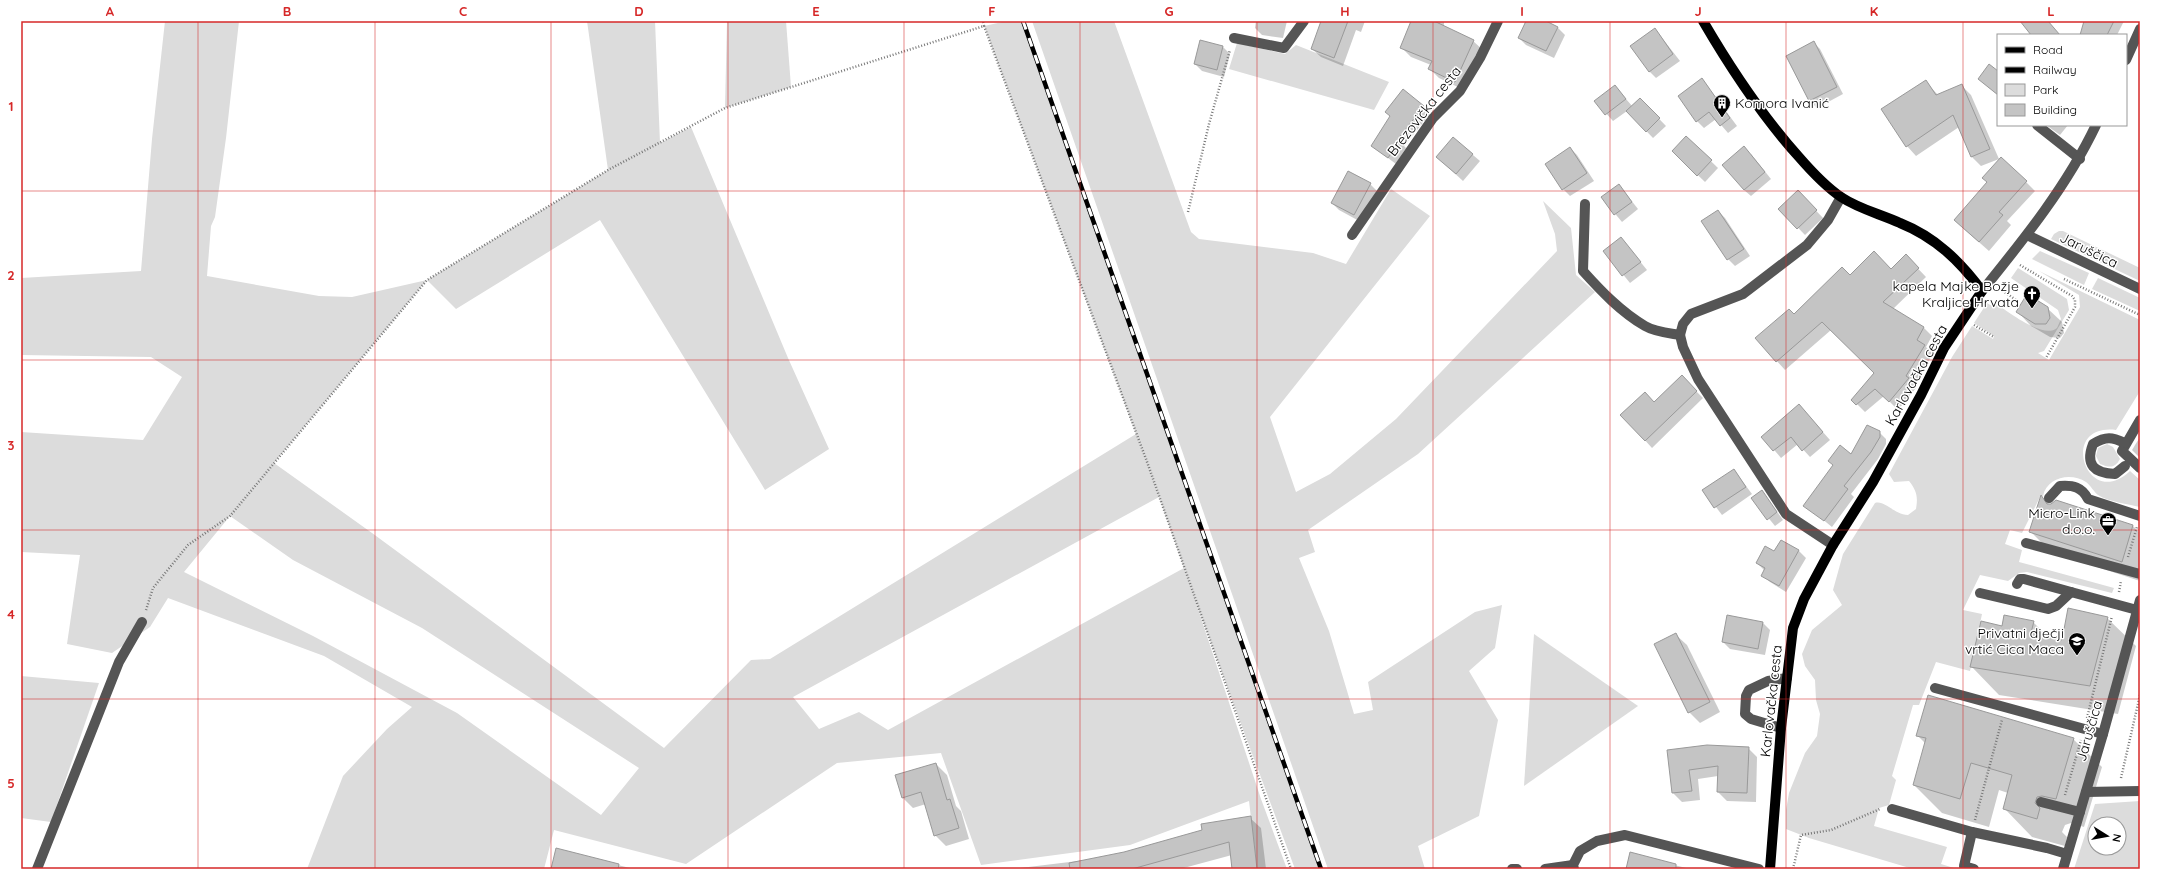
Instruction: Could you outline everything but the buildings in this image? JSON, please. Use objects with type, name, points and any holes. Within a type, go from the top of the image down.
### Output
[{"type":"main road","points":[[1703,21],[1732,70],[1780,136],[1815,175],[1841,197],[1926,235],[1949,253],[1982,291]]},
{"type":"main road","name":"Karlovačka cesta","points":[[1770,869],[1781,728],[1793,628],[1804,599],[1833,544],[1873,482],[1921,395],[1944,348],[1982,291]]},
{"type":"street","points":[[1234,38],[1284,48],[1304,21]]},
{"type":"street","name":"Brezovička cesta","points":[[1352,235],[1433,118],[1460,91],[1480,58],[1498,21]]},
{"type":"street","points":[[2127,58],[2140,29]]},
{"type":"street","points":[[2038,126],[2080,159]]},
{"type":"street","name":"Karlovačka cesta","points":[[1982,291],[2027,235],[2080,159],[2096,126]]},
{"type":"street","points":[[1833,544],[1786,514],[1698,379],[1683,347],[1680,335],[1683,324],[1691,314],[1743,294],[1807,245],[1828,220],[1841,197]]},
{"type":"street","points":[[1585,204],[1583,271],[1602,293],[1645,326],[1658,331],[1680,335]]},
{"type":"street","name":"Jaruščica","points":[[2027,235],[2140,289]]},
{"type":"street","points":[[2140,420],[2122,451],[2140,468]]},
{"type":"street","points":[[2125,466],[2115,474],[2106,473],[2092,466],[2090,460],[2093,444],[2103,438],[2113,437],[2126,443]]},
{"type":"street","points":[[2049,498],[2060,486],[2077,487],[2084,491],[2088,499],[2139,519]]},
{"type":"street","points":[[2026,543],[2140,574]]},
{"type":"street","points":[[2017,584],[2020,579],[2024,579],[2137,610]]},
{"type":"street","points":[[1980,593],[2048,609],[2056,606],[2071,592]]},
{"type":"street","name":"Jaruščica","points":[[2063,869],[2103,734],[2140,600]]},
{"type":"street","points":[[36,869],[119,662],[142,622]]},
{"type":"street","points":[[1781,728],[1751,719],[1745,714],[1744,706],[1749,690],[1768,681],[1787,678]]},
{"type":"street","points":[[1935,688],[2103,734]]},
{"type":"street","points":[[2086,792],[2140,791]]},
{"type":"street","points":[[2041,802],[2080,812]]},
{"type":"street","points":[[1892,809],[1972,832],[2067,854]]},
{"type":"street","points":[[1972,832],[1964,866],[1974,869]]},
{"type":"street","points":[[1545,869],[1574,867],[1580,851],[1597,840],[1625,835],[1729,865],[1758,869]]},
{"type":"street","points":[[1512,869],[1517,869]]},
{"type":"path","points":[[983,21],[1146,459],[1291,869]]},
{"type":"path","points":[[142,622],[153,588],[188,545],[230,516],[427,280],[608,170],[725,108],[984,26]]},
{"type":"path","points":[[1188,212],[1209,124],[1234,38]]},
{"type":"path","points":[[2019,265],[2072,296],[2075,300],[2075,307],[2046,358]]},
{"type":"path","points":[[2064,279],[2140,315]]},
{"type":"path","points":[[2000,289],[2019,302]]},
{"type":"path","points":[[1964,318],[1994,337]]},
{"type":"path","points":[[2065,796],[2084,729],[2124,570],[2139,519]]},
{"type":"path","points":[[2118,791],[2140,695]]},
{"type":"path","points":[[1972,832],[2005,707]]},
{"type":"path","points":[[1793,869],[1801,835],[1831,830],[1884,807],[1892,809]]},
{"type":"green space","points":[[165,21],[239,21],[226,138],[215,217],[211,226],[207,276],[319,296],[352,297],[427,280],[274,463],[372,533],[664,748],[751,660],[770,659],[1136,434],[984,26],[1007,21],[1023,21],[1321,869],[1295,869],[1195,600],[1261,799],[1287,869],[1257,869],[1249,801],[1130,845],[981,865],[941,753],[837,763],[686,864],[554,830],[544,869],[307,869],[343,776],[387,729],[412,707],[324,656],[168,598],[150,627],[112,653],[67,644],[80,555],[21,552],[21,432],[143,440],[182,377],[151,357],[21,355],[21,278],[141,271],[152,139]],"holes":[[[1159,497],[1184,568],[888,730],[859,712],[819,729],[793,697]],[[230,516],[293,560],[422,628],[639,768],[601,815],[457,713],[313,636],[184,572]]]},
{"type":"green space","points":[[587,21],[655,21],[660,143],[691,127],[788,358],[829,449],[765,490],[600,220],[456,309],[427,280],[608,170]]},
{"type":"green space","points":[[727,21],[786,21],[791,87],[725,108]]},
{"type":"green space","points":[[1032,21],[1114,21],[1191,232],[1199,239],[1313,253],[1346,264],[1391,189],[1430,216],[1270,417],[1296,492],[1330,474],[1396,419],[1557,251],[1555,234],[1543,201],[1571,228],[1576,275],[1595,292],[1418,454],[1308,530],[1315,552],[1299,558],[1329,631],[1354,714],[1373,710],[1368,682],[1475,612],[1502,605],[1495,648],[1469,671],[1498,720],[1479,816],[1418,846],[1425,869],[1328,869]]},
{"type":"green space","points":[[1237,43],[1285,54],[1296,45],[1389,82],[1374,110],[1229,69]]},
{"type":"green space","points":[[2059,231],[2063,231],[2140,268],[2140,281],[2051,239],[2054,234]]},
{"type":"green space","points":[[2040,251],[2089,273],[2084,285],[2032,259]]},
{"type":"green space","points":[[2018,268],[2067,299],[2069,310],[2044,351],[2038,353],[2049,360],[2080,307],[2079,295],[2039,271],[2140,320],[2140,391],[2116,430],[2098,431],[2087,439],[2083,451],[2085,463],[2091,474],[2101,481],[2115,481],[2130,471],[2140,480],[2140,507],[2102,497],[2098,495],[2086,482],[2080,479],[2074,477],[2060,478],[2049,484],[2043,496],[2041,495],[2022,533],[2010,530],[2005,544],[2022,550],[2019,562],[2114,588],[2112,593],[2027,572],[2019,573],[2008,581],[1980,575],[1963,610],[1982,614],[1970,671],[1936,662],[1919,705],[1913,705],[1892,776],[1896,780],[1889,805],[1879,808],[1874,826],[1947,847],[1941,864],[1954,868],[1913,869],[1809,838],[1786,829],[1786,810],[1789,793],[1805,753],[1817,736],[1820,714],[1816,700],[1815,680],[1805,666],[1802,654],[1812,630],[1842,605],[1833,590],[1843,554],[1875,503],[1882,503],[1898,512],[1908,515],[1916,509],[1916,494],[1909,481],[1894,482],[1889,474],[1952,357],[1972,326],[1993,339],[1994,336],[1974,323],[1987,303],[1992,306],[1994,302],[2034,327],[2051,331],[2057,328],[2061,319],[2058,310],[2011,278]]},
{"type":"green space","points":[[2098,278],[2140,298],[2140,311],[2092,289]]},
{"type":"green space","points":[[2107,444],[2113,447],[2120,459],[2114,466],[2100,464],[2096,456],[2098,448]]},
{"type":"green space","points":[[1534,634],[1638,706],[1524,786]]},
{"type":"green space","points":[[21,676],[99,683],[51,822],[21,818]]},
{"type":"green space","points":[[2140,801],[2140,869],[2074,869],[2087,829],[2087,856],[2127,856],[2127,816],[2091,816],[2095,804]]},
{"type":"railway","points":[[1023,21],[1321,869]]},
{"type":"place","name":"Komora Ivanić","points":[[1722,118]]},
{"type":"place","name":"kapela Majke Božje Kraljice Hrvata","points":[[2032,309]]},
{"type":"place","name":"Micro-Link d.o.o.","points":[[2108,536]]},
{"type":"place","name":"Privatni dječji vrtić Cica Maca","points":[[2077,656]]}]
